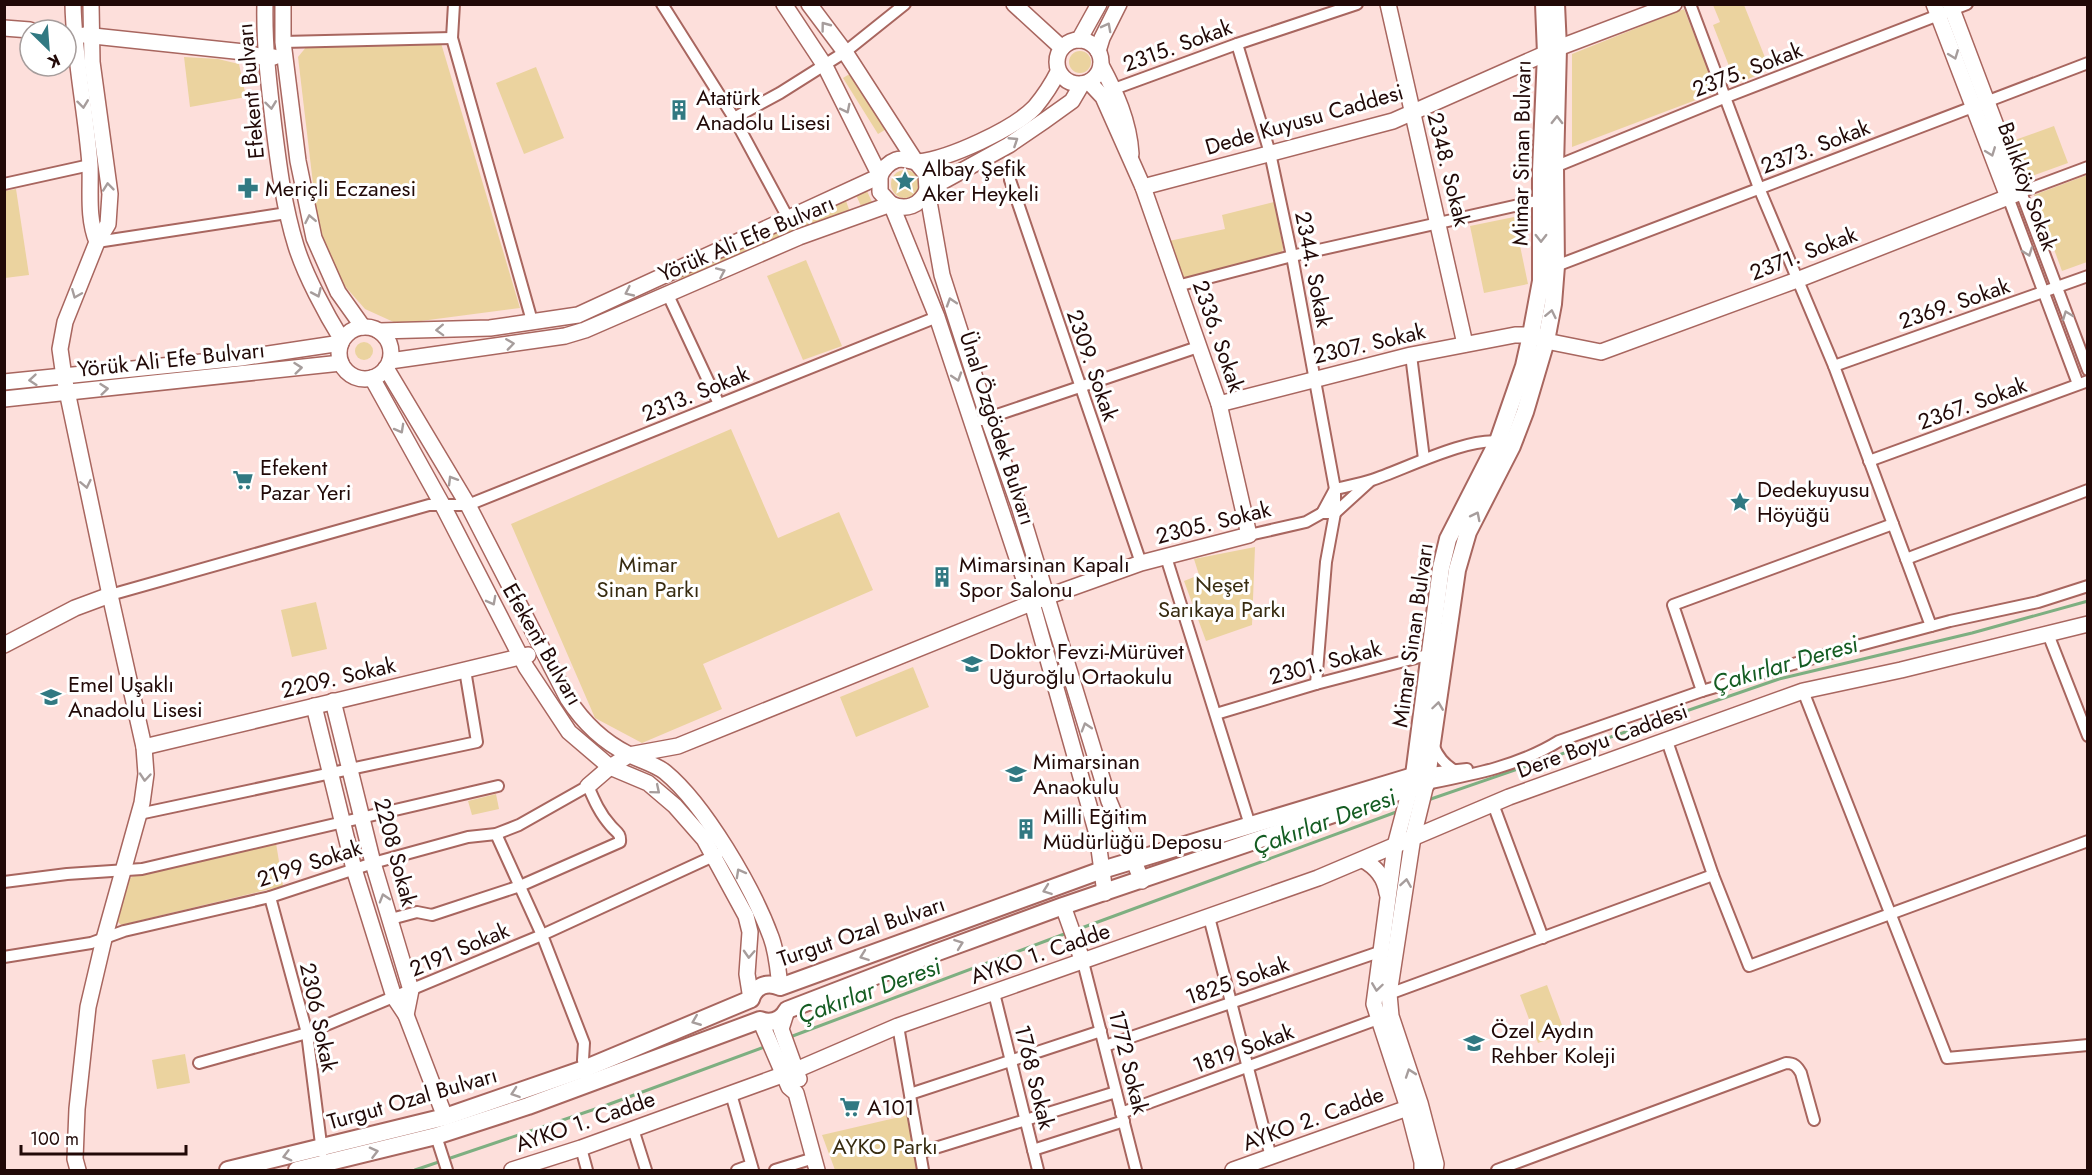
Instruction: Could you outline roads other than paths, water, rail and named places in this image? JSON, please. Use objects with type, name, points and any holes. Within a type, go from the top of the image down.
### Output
[{"type":"main road","name":"Mimar Sinan Bulvarı","points":[[1544,4],[1552,51]]},
{"type":"main road","name":"Mimar Sinan Bulvarı","points":[[1419,784],[1433,745],[1441,568],[1448,539],[1505,444],[1524,366],[1553,304],[1556,266],[1548,168],[1556,4]]},
{"type":"main road","name":"Mimar Sinan Bulvarı","points":[[1539,338],[1541,200],[1548,168]]},
{"type":"main road","name":"Mimar Sinan Bulvarı","points":[[1419,784],[1438,653]]},
{"type":"main road","name":"Turgut Ozal Bulvarı","points":[[297,1170],[439,1144],[585,1077],[601,1061],[751,999],[754,992],[763,985],[774,984],[780,987],[1132,860],[1250,825],[1419,784]]},
{"type":"main road","name":"Turgut Ozal Bulvarı","points":[[228,1170],[445,1117],[585,1077],[609,1076],[774,1036],[771,1022],[777,1021],[787,1011],[935,953],[1063,906],[1142,881],[1419,784]]},
{"type":"main road","points":[[780,987],[788,996],[787,1011]]},
{"type":"main road","name":"Efekent Bulvarı","points":[[751,999],[751,1010],[774,1036]]},
{"type":"street","points":[[78,1170],[75,1159],[77,1109],[88,1007],[104,939],[139,814],[146,774],[144,747],[110,595],[60,349],[65,322],[97,242],[108,224],[110,194],[92,62],[92,4]]},
{"type":"street","name":"Efekent Bulvarı","points":[[265,4],[265,50],[280,176],[287,213],[296,248],[341,342]]},
{"type":"street","name":"Efekent Bulvarı","points":[[283,4],[284,49],[298,161],[314,238],[338,292],[363,327]]},
{"type":"street","points":[[454,4],[452,38],[532,321]]},
{"type":"street","points":[[662,4],[734,118],[788,218]]},
{"type":"street","name":"Ünal Özgödek Bulvarı","points":[[784,4],[825,66],[880,176],[880,192],[891,204],[937,317],[1032,603],[1097,834],[1105,892]]},
{"type":"street","name":"Ünal Özgödek Bulvarı","points":[[809,4],[845,52],[926,174],[942,275],[1019,506],[1109,801],[1142,881]]},
{"type":"street","points":[[734,118],[825,66],[905,4]]},
{"type":"street","points":[[1014,4],[1062,48]]},
{"type":"street","points":[[1079,40],[1099,4]]},
{"type":"street","points":[[1099,58],[1086,41],[1071,41],[1062,48],[1057,57],[1058,72],[1068,82],[1086,83],[1099,72],[1102,38],[1119,4]]},
{"type":"street","name":"2315. Sokak","points":[[1114,89],[1237,44],[1357,4]]},
{"type":"street","name":"2348. Sokak","points":[[1388,4],[1465,344]]},
{"type":"street","name":"Dede Kuyusu Caddesi","points":[[1143,187],[1393,121],[1552,51],[1674,4]]},
{"type":"street","points":[[1689,4],[1760,188],[1833,366],[1931,626]]},
{"type":"street","name":"2375. Sokak","points":[[1548,168],[1948,8]]},
{"type":"street","name":"Balıkköy Sokak","points":[[1948,8],[1980,103],[2015,195],[2056,287],[2088,370]]},
{"type":"street","points":[[78,34],[244,51],[452,38]]},
{"type":"street","name":"2344. Sokak","points":[[1237,44],[1270,153],[1316,378],[1335,489],[1335,513],[1326,562],[1316,684]]},
{"type":"street","name":"2336. Sokak","points":[[1099,58],[1114,89],[1130,133],[1131,156]]},
{"type":"street","name":"2373. Sokak","points":[[1556,266],[2088,63]]},
{"type":"street","name":"Yörük Ali Efe Bulvarı","points":[[379,331],[490,328],[578,315],[880,176],[888,164],[894,161],[902,159],[916,162],[955,153],[979,142],[1022,118],[1035,107],[1053,83],[1058,72]]},
{"type":"street","points":[[77,78],[90,165],[91,227],[97,242]]},
{"type":"street","name":"2336. Sokak","points":[[1086,83],[1103,97],[1143,187],[1218,404],[1250,535]]},
{"type":"street","name":"Yörük Ali Efe Bulvarı","points":[[388,364],[565,336],[585,330],[799,237],[891,204],[898,207],[912,206],[924,197],[927,190],[1009,145],[1044,121],[1072,101],[1086,83]]},
{"type":"street","points":[[4,184],[90,165]]},
{"type":"street","name":"2371. Sokak","points":[[1539,338],[1601,352],[1797,280],[2088,168]]},
{"type":"street","name":"2309. Sokak","points":[[1010,180],[1141,563]]},
{"type":"street","name":"Balıkköy Sokak","points":[[2015,195],[2043,292],[2083,383]]},
{"type":"street","points":[[1178,286],[1292,256],[1541,200]]},
{"type":"street","points":[[97,242],[287,213]]},
{"type":"street","name":"2369. Sokak","points":[[1833,366],[2088,276]]},
{"type":"street","points":[[668,295],[719,404]]},
{"type":"street","name":"2313. Sokak","points":[[110,595],[429,505],[468,505],[937,317]]},
{"type":"street","points":[[372,327],[379,331],[390,344],[388,364],[372,378],[356,377],[348,372],[341,363],[339,357],[341,342],[355,329],[372,327]]},
{"type":"street","name":"2307. Sokak","points":[[1218,404],[1411,355],[1515,335],[1539,338]]},
{"type":"street","name":"Yörük Ali Efe Bulvarı","points":[[4,382],[241,358],[341,342]]},
{"type":"street","points":[[973,424],[1198,346]]},
{"type":"street","points":[[1411,355],[1424,459]]},
{"type":"street","name":"Yörük Ali Efe Bulvarı","points":[[4,399],[341,363]]},
{"type":"street","name":"Efekent Bulvarı","points":[[388,364],[468,505],[567,699],[580,717],[613,746],[663,770],[684,790],[720,853],[746,916],[750,932],[747,974],[751,999]]},
{"type":"street","name":"Efekent Bulvarı","points":[[372,378],[443,506],[521,656],[568,732],[610,767],[648,783],[675,806],[704,840],[720,853]]},
{"type":"street","name":"2367. Sokak","points":[[1869,461],[2083,383]]},
{"type":"street","points":[[1322,513],[1335,489],[1371,480],[1424,459],[1479,443],[1505,444]]},
{"type":"street","points":[[1335,513],[1371,480]]},
{"type":"street","points":[[1906,559],[2088,490]]},
{"type":"street","name":"2305. Sokak","points":[[678,746],[1046,597],[1141,563],[1306,522],[1322,513],[1335,513]]},
{"type":"street","points":[[1702,691],[1673,605],[1893,524]]},
{"type":"street","points":[[1166,556],[1250,825]]},
{"type":"street","points":[[1419,784],[1543,744],[1559,741],[1702,691],[1834,652],[1931,626],[2038,602],[2088,586]]},
{"type":"street","points":[[4,645],[75,608],[110,595]]},
{"type":"street","name":"Dere Boyu Caddesi","points":[[1415,830],[1493,804],[1803,691],[2088,624]]},
{"type":"street","points":[[2048,634],[2088,736]]},
{"type":"street","name":"2209. Sokak","points":[[144,747],[543,651]]},
{"type":"street","name":"2301. Sokak","points":[[1216,714],[1316,684],[1438,653]]},
{"type":"street","points":[[139,814],[477,742],[465,670]]},
{"type":"street","points":[[1803,691],[1947,1058],[2088,1045]]},
{"type":"street","name":"2208 Sokak","points":[[333,701],[374,863],[411,990],[406,1015]]},
{"type":"street","name":"2208 Sokak","points":[[314,706],[354,869],[394,997],[406,1015],[445,1117]]},
{"type":"street","points":[[1419,784],[1491,770],[1546,749],[1559,741]]},
{"type":"street","points":[[1666,741],[1713,875],[1749,966],[2088,841]]},
{"type":"street","points":[[1433,745],[1437,755],[1446,765],[1456,771]]},
{"type":"street","points":[[588,786],[610,767],[629,755],[678,746]]},
{"type":"street","points":[[588,786],[631,777],[678,746]]},
{"type":"street","name":"Mimar Sinan Bulvarı","points":[[1419,784],[1400,827],[1395,846],[1374,1004],[1436,1164],[1435,1170]]},
{"type":"street","name":"Mimar Sinan Bulvarı","points":[[1419,784],[1415,830],[1389,994],[1391,1016],[1414,1105],[1422,1170]]},
{"type":"street","points":[[4,882],[67,874],[142,869],[498,786]]},
{"type":"street","points":[[391,920],[417,912],[432,915],[520,886],[620,842],[619,833],[604,817],[588,786]]},
{"type":"street","name":"2199 Sokak","points":[[4,957],[80,946],[124,931],[270,897],[354,869],[468,837],[496,834],[519,825],[588,786]]},
{"type":"street","points":[[1493,804],[1543,938]]},
{"type":"street","name":"AYKO 1. Cadde","points":[[512,1170],[581,1148],[731,1094],[898,1026],[1083,962],[1363,860],[1395,846],[1415,830]]},
{"type":"street","points":[[496,834],[542,935],[584,1043],[585,1077]]},
{"type":"street","points":[[720,853],[755,902],[771,937],[780,987]]},
{"type":"street","name":"2191 Sokak","points":[[199,1063],[307,1033],[542,935],[720,853]]},
{"type":"street","points":[[1363,860],[1374,866],[1381,876],[1388,899]]},
{"type":"street","points":[[1389,994],[1713,875]]},
{"type":"street","name":"2306 Sokak","points":[[270,897],[307,1033],[325,1164]]},
{"type":"street","points":[[1063,906],[1083,962]]},
{"type":"street","points":[[1209,917],[1271,1157]]},
{"type":"street","name":"1825 Sokak","points":[[1105,1046],[1382,951]]},
{"type":"street","name":"1772 Sokak","points":[[1083,962],[1136,1170]]},
{"type":"street","name":"1768 Sokak","points":[[994,993],[1038,1170]]},
{"type":"street","points":[[775,1170],[815,1164],[796,1094],[799,1081],[789,1072],[774,1036],[787,1011]]},
{"type":"street","name":"1819 Sokak","points":[[1033,1150],[1378,1019]]},
{"type":"street","points":[[898,1026],[922,1170]]},
{"type":"street","points":[[910,1094],[1101,1031]]},
{"type":"street","points":[[584,1043],[598,1055],[609,1076]]},
{"type":"street","points":[[1497,1170],[1528,1165],[1792,1063],[1798,1066],[1801,1073],[1814,1120]]},
{"type":"street","points":[[920,1153],[1116,1092]]},
{"type":"street","points":[[731,1094],[752,1168],[737,1170]]},
{"type":"street","name":"AYKO 2. Cadde","points":[[1233,1170],[1414,1105]]},
{"type":"street","points":[[633,1129],[646,1170]]},
{"type":"street","points":[[439,1144],[447,1168]]},
{"type":"street","points":[[581,1148],[587,1170]]},
{"type":"waterway","name":"Çakırlar Deresi","points":[[1428,800],[1779,679],[1972,633],[2088,601]]},
{"type":"waterway","name":"Çakırlar Deresi","points":[[1076,930],[1399,811]]},
{"type":"waterway","name":"Çakırlar Deresi","points":[[790,1037],[1067,933]]},
{"type":"waterway","name":"Çakırlar Deresi","points":[[415,1170],[607,1105],[767,1046]]},
{"type":"place","name":"Atatürk Anadolu Lisesi","points":[[679,110]]},
{"type":"place","name":"Albay Şefik Aker Heykeli","points":[[905,181]]},
{"type":"place","name":"Meriçli Eczanesi","points":[[248,188]]},
{"type":"place","name":"Efekent Pazar Yeri","points":[[243,480]]},
{"type":"place","name":"Dedekuyusu Höyüğü","points":[[1740,502]]},
{"type":"place","name":"Mimarsinan Kapalı Spor Salonu","points":[[942,577]]},
{"type":"place","name":"Doktor Fevzi-Mürüvet Uğuroğlu Ortaokulu","points":[[972,664]]},
{"type":"place","name":"Emel Uşaklı Anadolu Lisesi","points":[[51,697]]},
{"type":"place","name":"Mimarsinan Anaokulu","points":[[1016,774]]},
{"type":"place","name":"Milli Eğitim Müdürlüğü Deposu","points":[[1026,829]]},
{"type":"place","name":"Özel Aydın Rehber Koleji","points":[[1474,1043]]},
{"type":"place","name":"A101","points":[[850,1107]]},
{"type":"park label","name":"Mimar Sinan Parkı","points":[[648,576]]},
{"type":"park label","name":"Neşet Sarıkaya Parkı","points":[[1222,596]]},
{"type":"park label","name":"AYKO Parkı","points":[[885,1146]]}]
